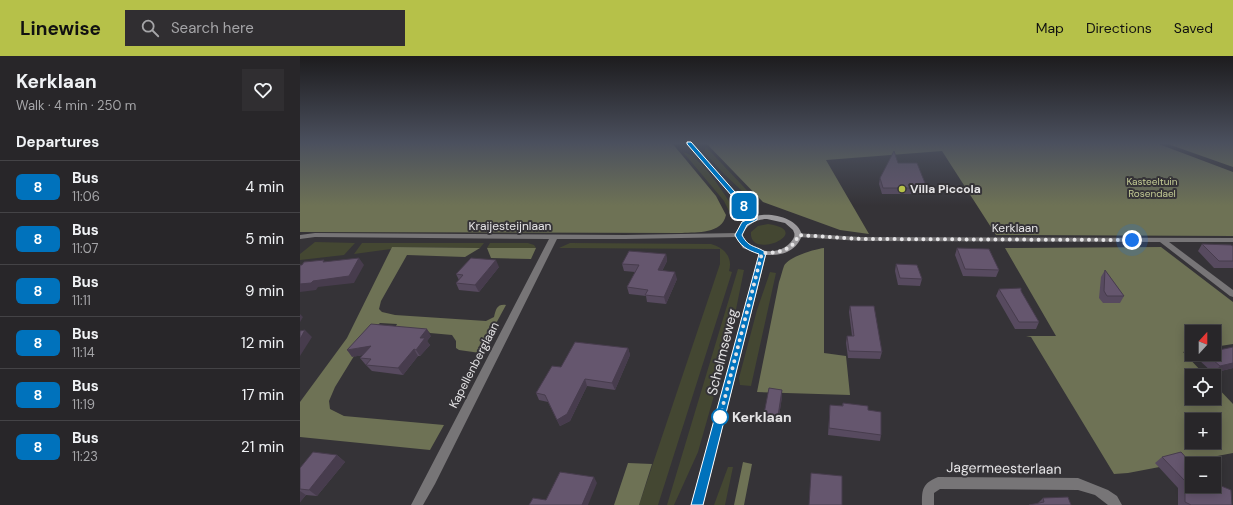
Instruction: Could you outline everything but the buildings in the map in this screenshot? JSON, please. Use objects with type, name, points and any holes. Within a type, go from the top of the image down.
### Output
[{"type":"main road","points":[[707,164],[755,218]]},
{"type":"main road","points":[[770,217],[787,221],[794,226],[798,235],[793,245],[784,250],[762,253],[742,243],[738,235],[745,224],[755,218],[770,217]]},
{"type":"main road","name":"Schelmseweg","points":[[697,505],[762,253]]},
{"type":"street","name":"Kraijesteijnlaan","points":[[300,237],[738,235]]},
{"type":"street","name":"Kerklaan","points":[[798,235],[861,239],[1233,240]]},
{"type":"street","name":"Kapellenberglaan","points":[[417,505],[554,237]]},
{"type":"street","points":[[1162,240],[1233,294]]},
{"type":"street","name":"Jagermeesterlaan","points":[[928,505],[928,490],[938,483],[1078,484],[1097,490],[1111,498],[1116,505]]},
{"type":"green space","points":[[300,164],[689,164],[716,196],[726,215],[720,226],[714,229],[701,232],[682,233],[300,232]]},
{"type":"green space","points":[[693,164],[701,164],[705,168],[736,211],[730,213],[724,201]]},
{"type":"green space","points":[[715,164],[722,164],[759,203],[759,205],[757,205]]},
{"type":"green space","name":"Kasteeltuin Rosendael","points":[[726,164],[828,164],[869,234],[840,230],[763,202]]},
{"type":"green space","name":"Kasteeltuin Rosendael","points":[[950,164],[1212,164],[1233,172],[1233,236],[996,235]]},
{"type":"green space","points":[[1224,164],[1233,164],[1233,167]]},
{"type":"green space","points":[[768,224],[781,228],[786,232],[783,238],[777,242],[768,244],[759,244],[753,241],[751,232],[758,226]]},
{"type":"green space","points":[[315,242],[355,243],[344,255],[300,260],[300,254]]},
{"type":"green space","points":[[362,243],[484,243],[480,248],[392,247],[391,249],[354,254]]},
{"type":"green space","points":[[490,243],[528,243],[534,245],[536,248],[487,248]]},
{"type":"green space","points":[[570,243],[711,244],[724,251],[729,258],[729,271],[732,272],[658,505],[639,505],[720,264],[720,249],[559,248]]},
{"type":"green space","points":[[392,247],[480,248],[465,257],[407,255],[381,301],[379,309],[382,312],[395,315],[486,321],[494,317],[496,309],[499,306],[506,305],[480,353],[459,350],[456,348],[456,341],[452,335],[430,333],[426,329],[395,328],[397,324],[380,323],[370,332],[362,343],[335,387],[329,401],[330,409],[344,416],[444,425],[430,450],[300,437],[300,402],[347,338]]},
{"type":"green space","points":[[1161,247],[1233,302],[1233,344],[1221,346],[1221,325],[1185,325],[1185,352],[1183,352],[1185,354],[1185,361],[1192,361],[1199,369],[1185,369],[1185,405],[1221,405],[1221,391],[1233,404],[1233,453],[1212,457],[1185,457],[1185,462],[1128,473],[1114,474],[1031,337],[1026,336],[1056,336],[1005,248]]},
{"type":"green space","points":[[487,248],[536,248],[531,259],[491,258]]},
{"type":"green space","points":[[824,248],[824,353],[846,356],[850,395],[757,392],[779,282],[784,266],[796,257]]},
{"type":"green space","points":[[738,269],[744,270],[730,339],[698,452],[674,505],[667,505]]},
{"type":"green space","points":[[770,272],[776,273],[751,386],[740,385],[739,378],[757,310]]},
{"type":"green space","points":[[743,462],[752,464],[744,505],[734,505]]},
{"type":"green space","points":[[628,463],[652,464],[639,505],[614,505]]},
{"type":"green space","points":[[728,467],[733,467],[725,505],[714,505]]},
{"type":"bus line","name":"8","points":[[697,505],[762,253],[742,243],[738,235],[745,224],[755,218],[707,164]]},
{"type":"place","name":"Villa Piccola","points":[[902,189]]},
{"type":"place","name":"Kerklaan","points":[[720,417]]},
{"type":"route","points":[[720,417],[762,253],[784,250],[793,245],[798,235],[861,239],[1132,240]]}]
